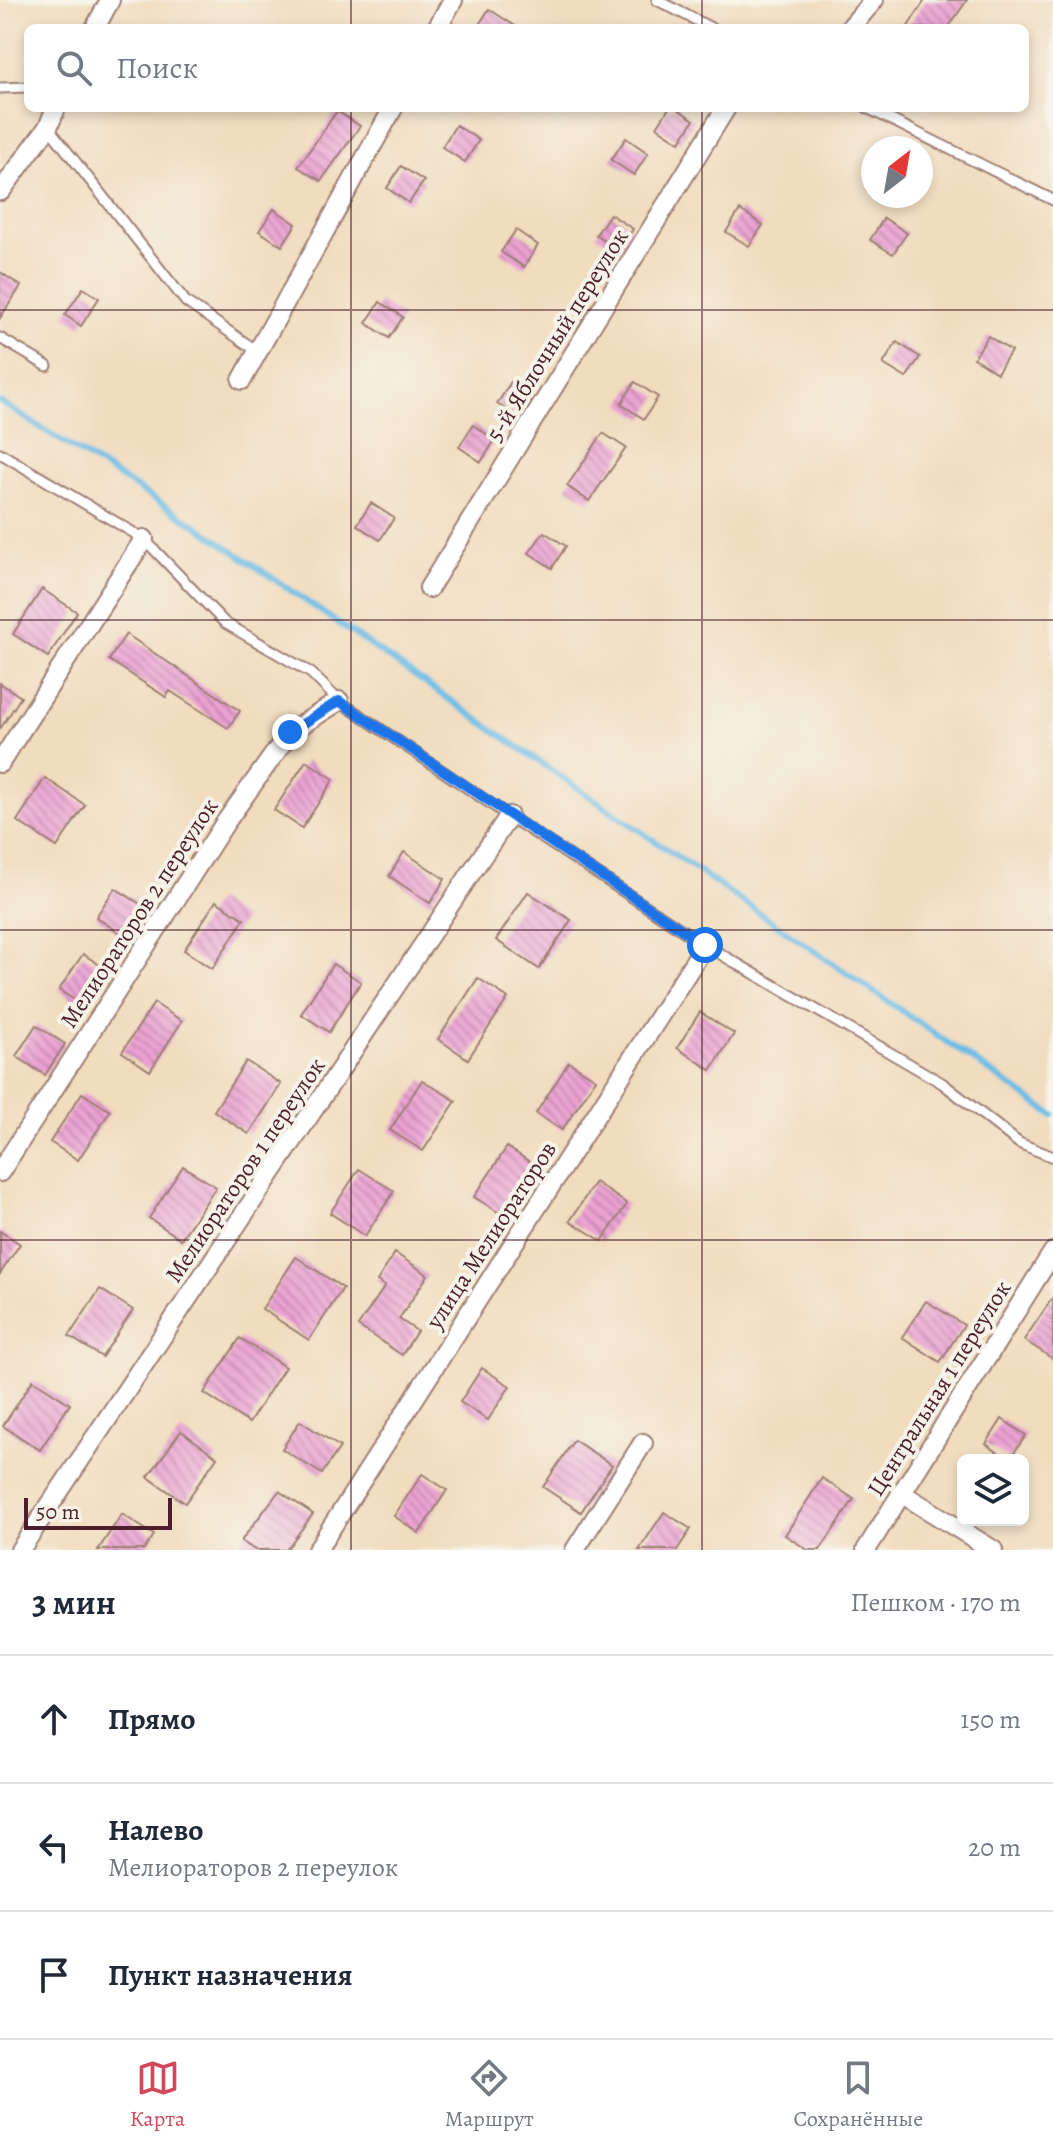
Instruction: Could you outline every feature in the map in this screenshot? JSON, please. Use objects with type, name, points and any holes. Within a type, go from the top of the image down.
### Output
[{"type":"street","points":[[97,24],[110,0]]},
{"type":"street","points":[[439,24],[453,0]]},
{"type":"street","points":[[853,24],[874,0]]},
{"type":"street","points":[[0,189],[48,127],[54,112]]},
{"type":"street","points":[[242,380],[391,112]]},
{"type":"street","name":"5-й Яблочный переулок","points":[[429,588],[724,112]]},
{"type":"street","points":[[0,763],[144,539]]},
{"type":"street","name":"Мелиораторов 2 переулок","points":[[0,1172],[217,836],[290,732],[339,701]]},
{"type":"street","name":"Мелиораторов 1 переулок","points":[[20,1550],[509,816]]},
{"type":"street","name":"улица Мелиораторов","points":[[317,1550],[705,945]]},
{"type":"street","name":"Центральная 1 переулок","points":[[866,1550],[1053,1252]]},
{"type":"street","points":[[575,1550],[643,1443]]},
{"type":"street","points":[[901,1493],[993,1550]]},
{"type":"lane","points":[[657,0],[703,24]]},
{"type":"lane","points":[[0,88],[24,87]]},
{"type":"lane","points":[[875,112],[1053,200]]},
{"type":"lane","points":[[48,127],[186,302],[257,351]]},
{"type":"lane","points":[[0,338],[47,366]]},
{"type":"lane","points":[[0,453],[144,539],[225,623],[311,673],[339,701],[509,816],[705,945],[942,1083],[1019,1143],[1053,1157]]},
{"type":"building","points":[[925,0],[967,0],[951,24],[910,24]]},
{"type":"building","points":[[489,9],[512,24],[480,24]]},
{"type":"building","points":[[336,112],[360,126],[321,181],[298,167]]},
{"type":"building","points":[[666,112],[682,112],[694,120],[680,142],[657,127]]},
{"type":"building","points":[[456,125],[479,140],[465,162],[442,147]]},
{"type":"building","points":[[626,138],[648,153],[634,175],[611,160]]},
{"type":"building","points":[[401,166],[424,181],[409,203],[387,188]]},
{"type":"building","points":[[274,209],[296,224],[282,246],[259,231]]},
{"type":"building","points":[[740,210],[763,225],[749,246],[726,232]]},
{"type":"building","points":[[610,214],[633,229],[619,250],[596,235]]},
{"type":"building","points":[[884,218],[907,233],[893,254],[870,240]]},
{"type":"building","points":[[516,230],[538,245],[524,267],[501,252]]},
{"type":"building","points":[[0,272],[21,286],[0,318]]},
{"type":"building","points":[[83,288],[99,298],[81,326],[65,315]]},
{"type":"building","points":[[380,302],[403,317],[389,338],[366,323]]},
{"type":"building","points":[[988,336],[1011,351],[997,373],[974,358]]},
{"type":"building","points":[[897,342],[920,357],[906,378],[883,364]]},
{"type":"building","points":[[511,382],[533,397],[520,418],[497,404]]},
{"type":"building","points":[[635,382],[658,397],[644,419],[621,404]]},
{"type":"building","points":[[473,425],[495,440],[481,462],[459,447]]},
{"type":"building","points":[[603,433],[626,448],[589,501],[567,486]]},
{"type":"building","points":[[371,503],[394,518],[380,540],[357,525]]},
{"type":"building","points":[[544,532],[566,546],[552,568],[529,553]]},
{"type":"building","points":[[42,589],[77,612],[48,657],[13,634]]},
{"type":"building","points":[[126,634],[240,711],[228,728],[170,691],[166,697],[109,660]]},
{"type":"building","points":[[0,683],[21,697],[0,729]]},
{"type":"building","points":[[306,761],[334,779],[302,828],[274,810]]},
{"type":"building","points":[[45,778],[85,805],[57,847],[17,821]]},
{"type":"building","points":[[404,852],[445,879],[430,903],[389,876]]},
{"type":"building","points":[[115,888],[145,907],[126,937],[96,917]]},
{"type":"building","points":[[528,892],[571,920],[539,969],[496,940]]},
{"type":"building","points":[[216,901],[244,919],[212,969],[184,950]]},
{"type":"building","points":[[83,954],[109,971],[85,1007],[59,990]]},
{"type":"building","points":[[333,964],[361,982],[329,1032],[301,1014]]},
{"type":"building","points":[[478,978],[508,998],[468,1059],[438,1039]]},
{"type":"building","points":[[154,1003],[182,1021],[150,1071],[122,1052]]},
{"type":"building","points":[[700,1012],[734,1034],[711,1070],[677,1048]]},
{"type":"building","points":[[36,1025],[65,1044],[45,1075],[16,1056]]},
{"type":"building","points":[[246,1061],[281,1084],[249,1134],[214,1111]]},
{"type":"building","points":[[569,1062],[596,1079],[562,1130],[536,1113]]},
{"type":"building","points":[[422,1080],[456,1101],[423,1151],[390,1130]]},
{"type":"building","points":[[82,1093],[110,1111],[78,1160],[50,1142]]},
{"type":"building","points":[[507,1147],[541,1169],[509,1219],[474,1197]]},
{"type":"building","points":[[183,1166],[216,1187],[181,1239],[149,1218]]},
{"type":"building","points":[[359,1169],[394,1191],[365,1236],[330,1213]]},
{"type":"building","points":[[595,1182],[627,1204],[602,1241],[570,1221]]},
{"type":"building","points":[[0,1231],[20,1244],[0,1274]]},
{"type":"building","points":[[395,1253],[428,1275],[399,1319],[417,1331],[402,1355],[358,1326],[385,1286],[377,1281]]},
{"type":"building","points":[[296,1257],[343,1288],[309,1340],[262,1309]]},
{"type":"building","points":[[100,1289],[133,1310],[102,1357],[69,1336]]},
{"type":"building","points":[[1053,1297],[1053,1359],[1024,1340]]},
{"type":"building","points":[[926,1301],[964,1325],[940,1362],[902,1337]]},
{"type":"building","points":[[240,1338],[285,1367],[249,1423],[204,1393]]},
{"type":"building","points":[[482,1368],[510,1386],[488,1420],[460,1402]]},
{"type":"building","points":[[33,1380],[70,1404],[40,1450],[3,1426]]},
{"type":"building","points":[[1002,1419],[1026,1435],[1013,1454],[1000,1454],[986,1444]]},
{"type":"building","points":[[300,1421],[340,1447],[322,1474],[282,1449]]},
{"type":"building","points":[[181,1431],[217,1457],[185,1503],[148,1477]]},
{"type":"building","points":[[574,1440],[612,1465],[581,1512],[543,1487]]},
{"type":"building","points":[[422,1474],[447,1490],[419,1533],[394,1516]]},
{"type":"building","points":[[822,1478],[854,1499],[820,1550],[808,1550],[785,1535]]},
{"type":"building","points":[[279,1491],[313,1514],[286,1550],[255,1550],[241,1541]]},
{"type":"building","points":[[664,1512],[691,1529],[677,1550],[639,1550]]},
{"type":"building","points":[[122,1514],[154,1535],[144,1550],[98,1550]]},
{"type":"waterway","points":[[0,402],[197,526],[1053,1115]]},
{"type":"route","points":[[290,732],[339,701],[705,945]]}]
